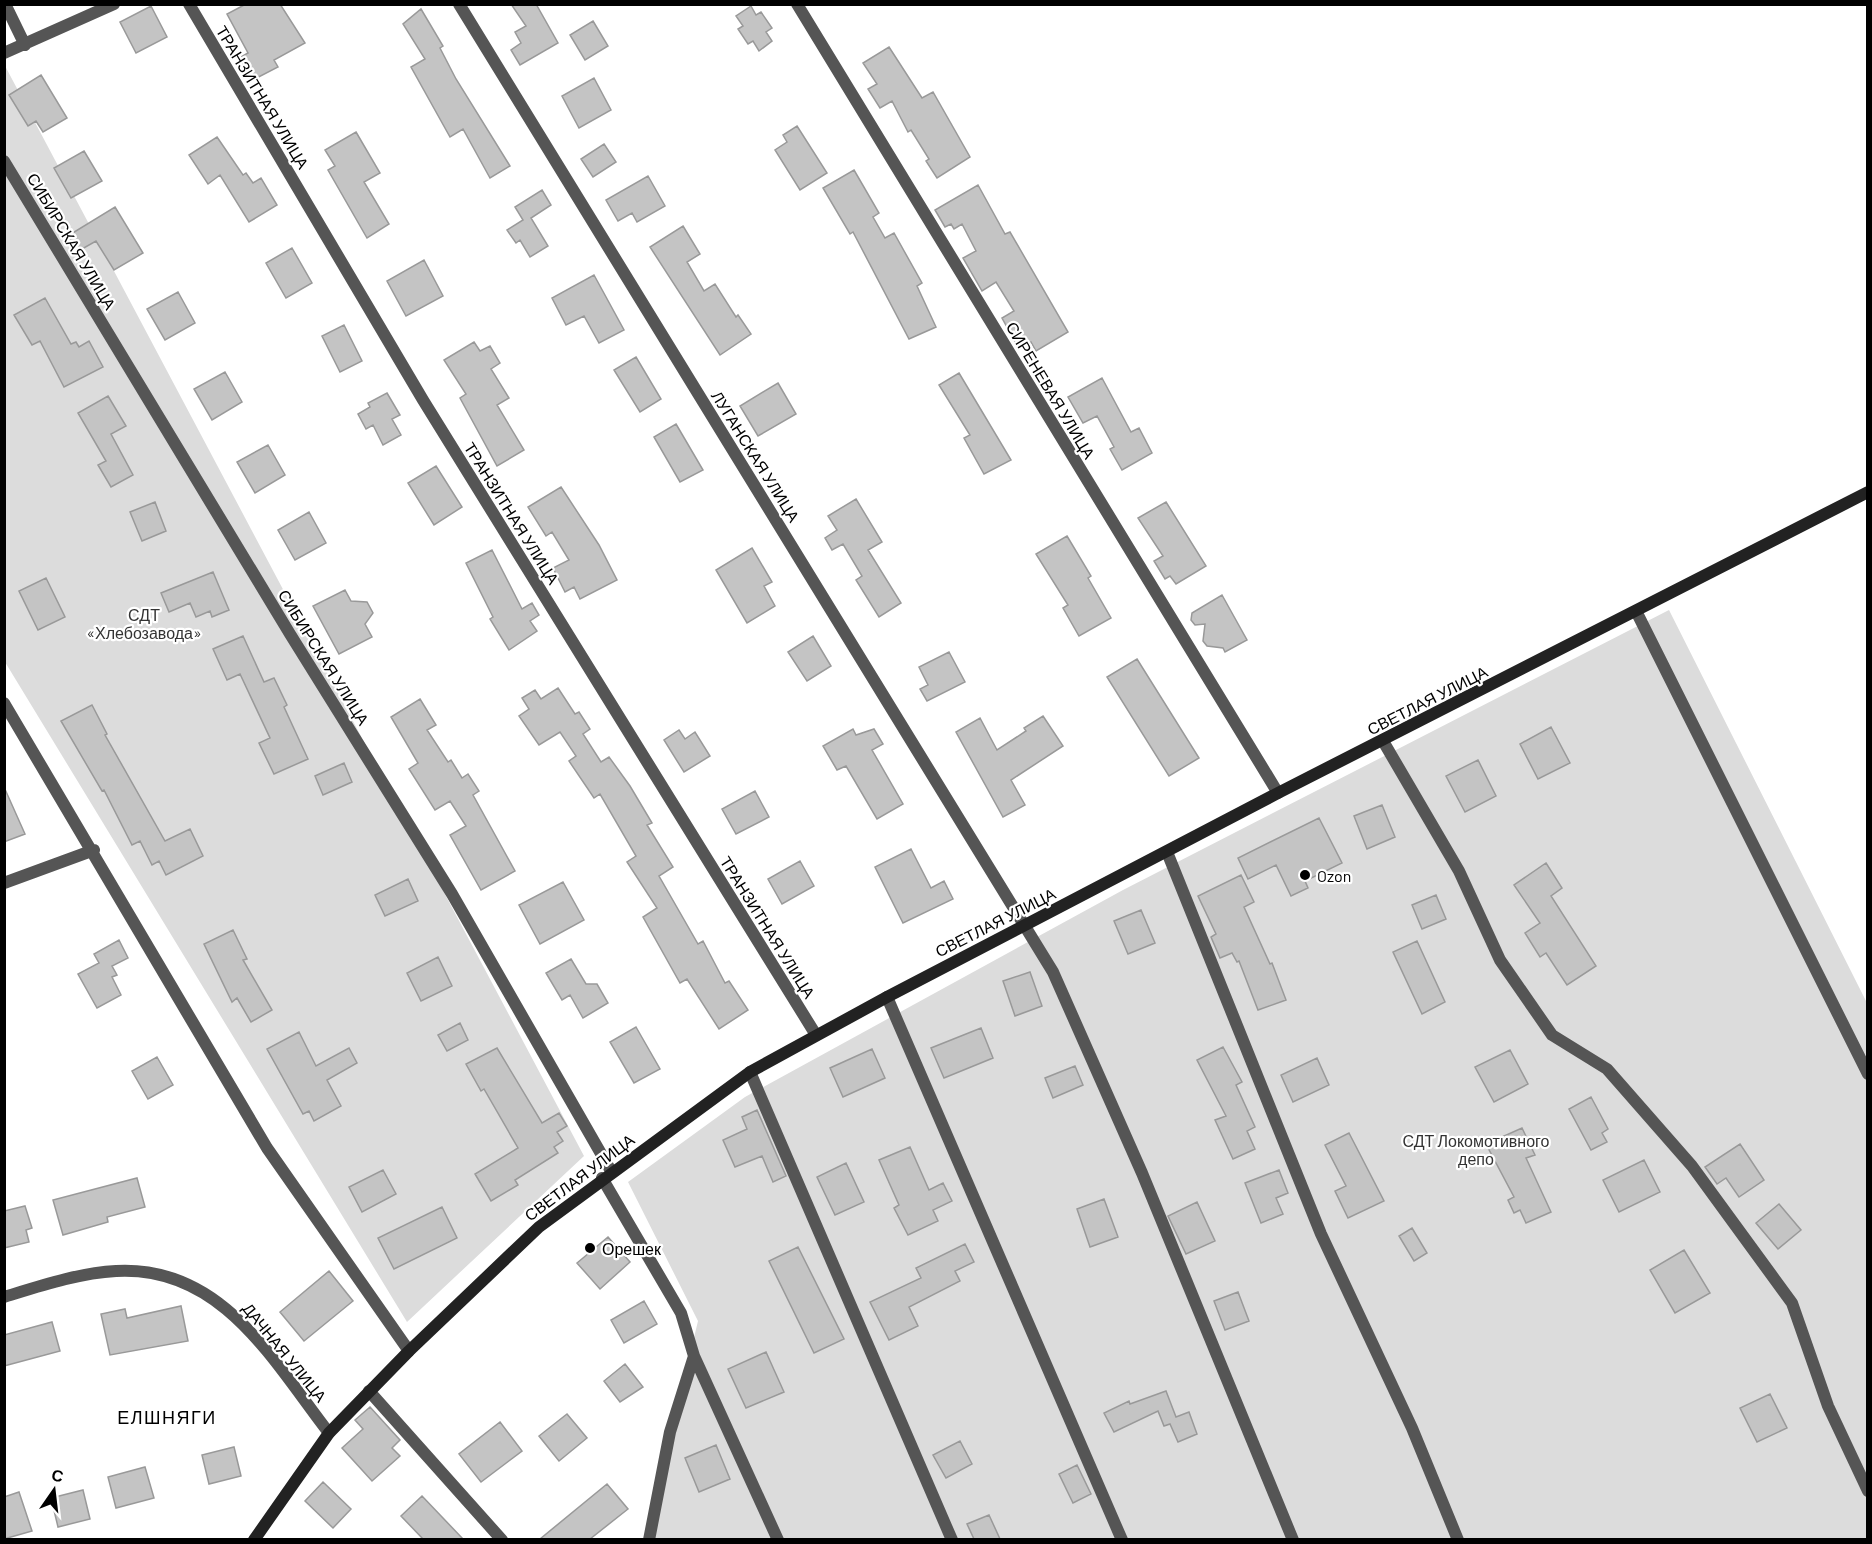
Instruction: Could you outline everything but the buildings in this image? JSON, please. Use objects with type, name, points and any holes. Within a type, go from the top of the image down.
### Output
[{"type":"street","points":[[5,4],[25,45]]},
{"type":"street","points":[[4,53],[114,4]]},
{"type":"street","name":"ТРАНЗИТНАЯ УЛИЦА","points":[[189,4],[423,400],[816,1035]]},
{"type":"street","name":"ЛУГАНСКАЯ УЛИЦА","points":[[459,4],[1053,972],[1142,1173],[1293,1539]]},
{"type":"street","name":"СИРЕНЕВАЯ УЛИЦА","points":[[796,4],[1278,793]]},
{"type":"street","name":"СИБИРСКАЯ УЛИЦА","points":[[4,161],[284,624],[452,894],[681,1313],[694,1356],[778,1539]]},
{"type":"street","name":"СВЕТЛАЯ УЛИЦА","points":[[254,1539],[329,1433],[409,1351],[539,1227],[750,1072],[887,997],[1278,793],[1868,492]]},
{"type":"street","points":[[1636,611],[1868,1074]]},
{"type":"street","points":[[4,703],[93,850],[267,1148],[409,1351]]},
{"type":"street","points":[[1383,741],[1459,871],[1500,960],[1552,1035],[1607,1069],[1692,1166],[1792,1303],[1828,1406],[1868,1491]]},
{"type":"street","points":[[4,883],[93,850]]},
{"type":"street","points":[[1167,852],[1321,1234],[1412,1428],[1458,1539]]},
{"type":"street","points":[[887,997],[1122,1539]]},
{"type":"street","points":[[750,1072],[952,1539]]},
{"type":"street","name":"ДАЧНАЯ УЛИЦА","points":[[4,1297],[88,1275],[118,1271],[150,1273],[176,1279],[225,1305],[243,1322],[329,1433]]},
{"type":"street","points":[[649,1539],[670,1432],[694,1356]]},
{"type":"street","points":[[369,1391],[502,1539]]},
{"type":"green space","name":"СДТ «Хлебозавода»","points":[[4,64],[584,1156],[407,1322],[5,662]]},
{"type":"green space","name":"СДТ Локомотивного депо","points":[[1669,610],[1867,1003],[1867,1539],[645,1539],[698,1321],[628,1182],[745,1097],[1123,890]]},
{"type":"place","name":"Ozon","points":[[1305,875]]},
{"type":"place","name":"Орешек","points":[[590,1248]]},
{"type":"district","name":"ЕЛШНЯГИ","points":[[167,1417]]}]
